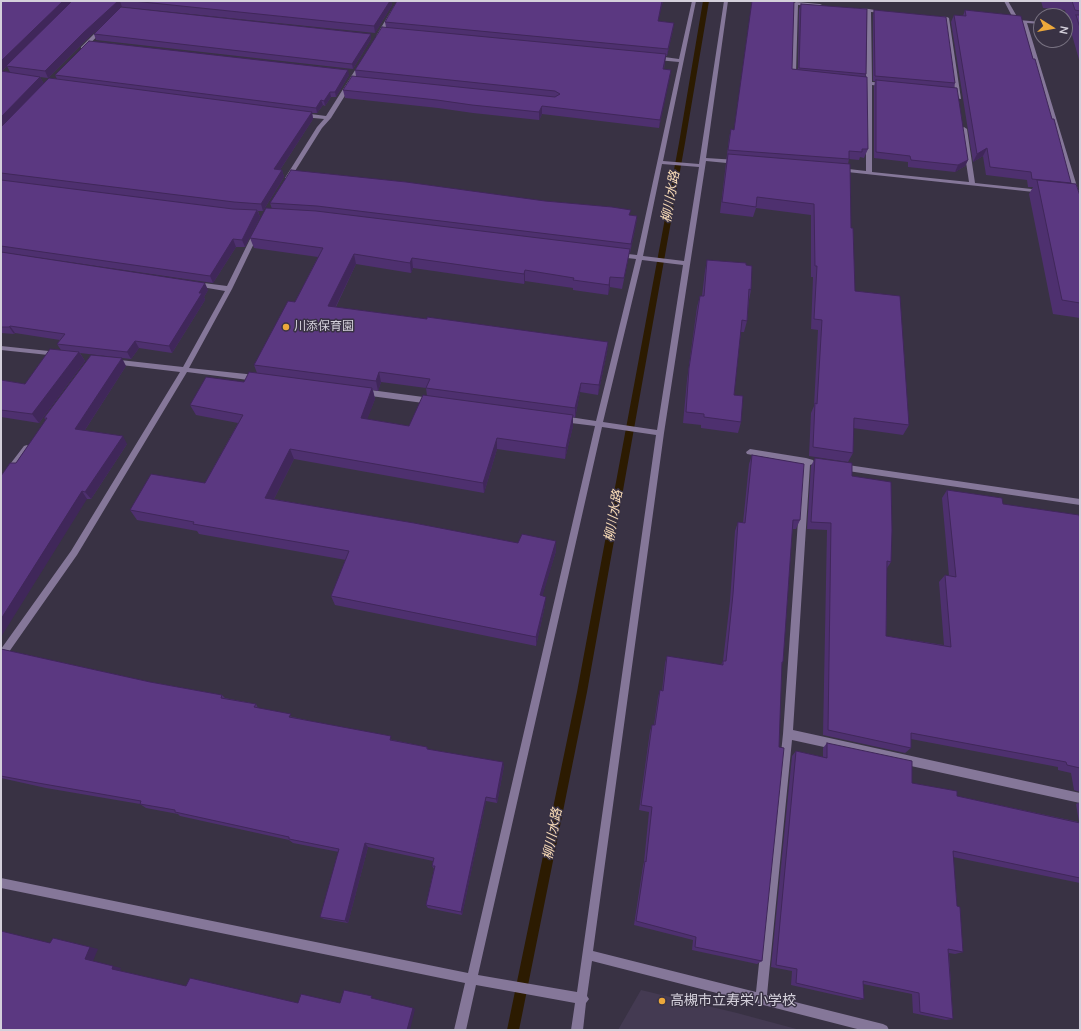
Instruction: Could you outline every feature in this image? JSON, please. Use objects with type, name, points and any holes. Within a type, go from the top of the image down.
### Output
[{"type":"street","points":[[460,1030],[599,424],[640,257],[694,1]]},
{"type":"street","points":[[577,1030],[583,999],[660,433],[726,1]]},
{"type":"street","points":[[1006,1],[1017,21],[1033,22]]},
{"type":"street","points":[[378,37],[396,2]]},
{"type":"street","points":[[801,76],[793,75],[796,3],[825,6]]},
{"type":"street","points":[[854,9],[892,13]]},
{"type":"street","points":[[869,10],[869,173]]},
{"type":"street","points":[[931,16],[947,18],[960,108]]},
{"type":"street","points":[[1024,21],[1078,196],[1072,195],[1074,203]]},
{"type":"street","points":[[79,52],[105,25]]},
{"type":"street","points":[[370,36],[378,37],[389,32]]},
{"type":"street","points":[[89,42],[97,43]]},
{"type":"street","points":[[650,58],[682,61]]},
{"type":"street","points":[[284,184],[320,127],[328,118],[363,61]]},
{"type":"street","points":[[348,72],[356,73]]},
{"type":"street","points":[[351,80],[359,81]]},
{"type":"street","points":[[854,81],[891,85]]},
{"type":"street","points":[[951,91],[958,92]]},
{"type":"street","points":[[297,114],[328,118]]},
{"type":"street","points":[[963,123],[972,184]]},
{"type":"street","points":[[660,162],[742,162]]},
{"type":"street","points":[[835,170],[1049,193]]},
{"type":"street","points":[[1,656],[74,553],[185,369],[229,289],[258,229]]},
{"type":"street","points":[[608,254],[686,263]]},
{"type":"street","points":[[190,283],[229,289]]},
{"type":"street","points":[[1,348],[63,355]]},
{"type":"street","points":[[101,359],[263,379]]},
{"type":"street","points":[[357,392],[435,402]]},
{"type":"street","points":[[552,418],[660,433]]},
{"type":"street","points":[[1,482],[34,439]]},
{"type":"street","points":[[750,452],[806,462],[1080,502]]},
{"type":"street","points":[[761,1000],[788,734],[806,462]]},
{"type":"street","points":[[788,734],[1080,798]]},
{"type":"street","points":[[1,883],[471,979],[583,999]]},
{"type":"street","points":[[588,955],[883,1030]]},
{"type":"shaded area","name":"高槻市立寿栄小学校","points":[[641,990],[737,1013],[800,1030],[618,1030]]},
{"type":"building","points":[[1,1],[63,1],[1,61]]},
{"type":"building","points":[[72,1],[118,1],[45,71],[6,66]]},
{"type":"building","points":[[133,1],[390,1],[374,26]]},
{"type":"building","points":[[397,1],[662,1],[658,21],[674,23],[668,49],[385,22]]},
{"type":"building","points":[[752,1],[794,1],[792,69],[867,77],[868,149],[862,149],[862,152],[849,151],[849,159],[728,150],[731,129],[734,130]]},
{"type":"building","points":[[1072,1],[1080,1],[1080,11],[1075,10]]},
{"type":"building","points":[[801,4],[867,9],[866,74],[799,68]]},
{"type":"building","points":[[121,7],[371,34],[352,64],[94,34]]},
{"type":"building","points":[[874,10],[946,17],[955,83],[875,76]]},
{"type":"building","points":[[965,10],[1021,16],[1052,119],[1054,119],[1071,183],[1032,179],[1031,172],[990,167],[987,148],[977,154],[954,15],[966,16]]},
{"type":"building","points":[[1076,15],[1080,15],[1080,28]]},
{"type":"building","points":[[382,27],[666,54],[663,69],[671,70],[660,120],[542,106],[539,112],[343,90],[352,76],[555,97],[560,94],[555,91],[355,70]]},
{"type":"building","points":[[89,41],[348,70],[335,92],[330,92],[324,101],[321,100],[316,108],[55,75]]},
{"type":"building","points":[[1,71],[40,77],[1,117]]},
{"type":"building","points":[[49,78],[312,112],[274,169],[282,170],[261,204],[234,202],[1,173],[1,127]]},
{"type":"building","points":[[876,80],[957,88],[968,160],[958,165],[911,160],[910,156],[876,152]]},
{"type":"building","points":[[728,154],[850,164],[851,228],[853,228],[855,291],[900,296],[909,425],[854,418],[853,453],[813,447],[822,320],[814,319],[817,266],[815,266],[814,204],[757,197],[756,207],[722,202]]},
{"type":"building","points":[[291,170],[406,182],[545,201],[612,207],[631,210],[629,215],[637,216],[631,244],[317,206],[270,203]]},
{"type":"building","points":[[1,180],[233,209],[257,210],[242,240],[233,239],[210,276],[1,246]]},
{"type":"building","points":[[1037,180],[1076,184],[1080,196],[1080,303],[1062,300]]},
{"type":"building","points":[[266,208],[316,211],[630,249],[624,278],[610,277],[609,285],[573,280],[574,278],[525,270],[524,274],[412,258],[410,263],[354,254],[328,306],[427,319],[427,317],[608,342],[599,385],[581,383],[575,408],[426,388],[430,379],[379,372],[376,381],[254,365],[288,301],[295,302],[323,248],[250,238]]},
{"type":"building","points":[[1,252],[205,283],[199,293],[202,293],[169,346],[135,341],[127,352],[57,344],[65,334],[10,326],[1,327]]},
{"type":"building","points":[[707,260],[746,263],[746,265],[752,266],[747,321],[742,320],[734,395],[743,396],[741,422],[704,417],[704,414],[686,412],[689,368],[700,296],[704,296]]},
{"type":"building","points":[[50,349],[79,352],[32,414],[1,410],[1,380],[25,384]]},
{"type":"building","points":[[91,355],[122,358],[75,429],[123,436],[85,492],[82,491],[1,619],[1,476],[10,463],[16,463],[47,418],[44,418]]},
{"type":"building","points":[[249,372],[372,388],[361,418],[409,426],[423,395],[573,415],[566,448],[497,438],[483,483],[290,449],[265,498],[414,523],[518,543],[522,534],[556,541],[540,595],[546,597],[536,637],[331,596],[349,551],[193,524],[194,522],[130,510],[151,474],[205,483],[243,415],[190,405],[206,377],[244,382]]},
{"type":"building","points":[[752,455],[804,464],[800,520],[793,520],[782,662],[779,747],[784,748],[762,961],[695,947],[696,937],[636,921],[645,861],[646,862],[652,807],[641,805],[652,725],[655,725],[660,690],[663,691],[667,656],[723,665],[723,661],[726,661],[733,594],[738,522],[745,523]]},
{"type":"building","points":[[815,458],[852,463],[852,476],[891,482],[891,562],[887,561],[886,636],[951,647],[945,575],[956,577],[947,490],[1002,498],[1003,504],[1079,515],[1080,768],[1067,765],[1066,762],[911,733],[911,748],[828,730],[831,523],[811,522]]},
{"type":"building","points":[[1,649],[150,682],[222,695],[221,698],[256,704],[254,707],[291,714],[289,717],[391,736],[390,740],[427,747],[427,749],[503,762],[496,799],[486,797],[461,912],[426,905],[435,866],[432,866],[434,858],[365,843],[345,921],[320,917],[339,849],[289,839],[289,837],[175,812],[175,810],[140,804],[141,801],[1,776]]},
{"type":"building","points":[[827,743],[912,761],[912,783],[957,791],[957,796],[1080,823],[1080,878],[953,851],[957,906],[960,907],[963,952],[948,949],[953,1019],[920,1012],[919,993],[863,981],[864,999],[796,983],[797,969],[776,965],[796,751],[827,758]]},
{"type":"building","points":[[1,931],[50,943],[53,938],[90,947],[85,959],[113,966],[112,969],[186,986],[190,978],[298,1003],[301,994],[340,1003],[344,990],[372,996],[371,998],[413,1008],[407,1030],[1,1030]]},
{"type":"waterway","name":"柳川水路","points":[[513,1030],[582,692],[682,143],[706,1]]},
{"type":"place","name":"川添保育園","points":[[286,327]]},
{"type":"place","name":"高槻市立寿栄小学校","points":[[662,1001]]}]
